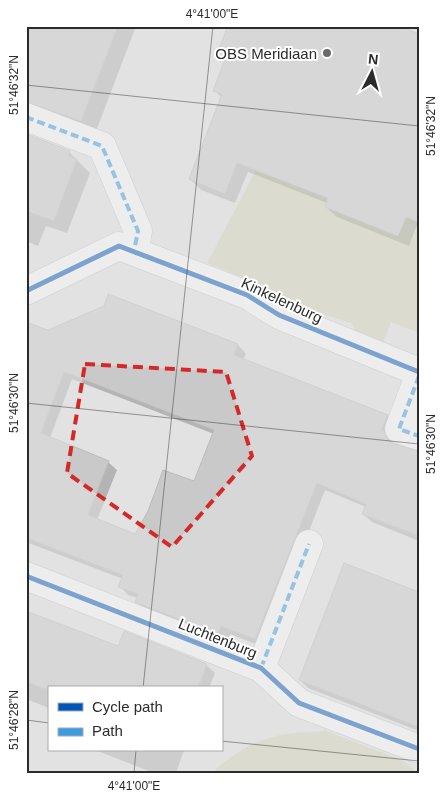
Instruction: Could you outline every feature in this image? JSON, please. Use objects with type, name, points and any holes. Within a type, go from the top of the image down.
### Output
[{"type":"street","points":[[26,117],[102,146],[138,231],[134,251],[120,246],[26,291]]},
{"type":"street","name":"Kinkelenburg","points":[[134,251],[247,295],[279,315],[419,372]]},
{"type":"street","points":[[419,376],[399,429],[419,436]]},
{"type":"street","name":"Luchtenburg","points":[[261,668],[310,544]]},
{"type":"street","name":"Luchtenburg","points":[[26,576],[261,668],[300,703],[419,749]]},
{"type":"highlighted area","points":[[85,364],[226,372],[252,456],[172,547],[67,473]]},
{"type":"green space","points":[[256,170],[328,198],[325,207],[398,236],[406,217],[419,222],[419,333],[391,322],[383,343],[358,336],[351,323],[300,307],[289,310],[272,301],[258,284],[207,263]]},
{"type":"green space","points":[[326,731],[404,761],[417,773],[212,773],[246,747],[266,739],[292,733]]},
{"type":"building","points":[[26,26],[118,26],[81,121],[26,102]]},
{"type":"building","points":[[228,26],[400,26],[419,34],[419,222],[406,217],[398,236],[325,207],[328,198],[237,163],[225,194],[189,179],[222,94],[213,91],[227,54],[218,51]]},
{"type":"building","points":[[26,134],[70,151],[68,156],[77,159],[54,221],[26,211]]},
{"type":"building","points":[[108,294],[238,344],[234,355],[388,415],[381,430],[384,431],[387,439],[394,444],[419,451],[419,536],[362,514],[366,504],[317,483],[255,639],[221,626],[218,634],[135,602],[138,594],[118,587],[123,575],[26,538],[26,322],[48,330],[104,306]],"holes":[[[64,372],[214,430],[194,481],[163,470],[148,511],[135,534],[88,515],[109,461],[41,433]]]},
{"type":"building","points":[[344,563],[419,592],[419,727],[299,680]]},
{"type":"building","points":[[26,611],[118,646],[124,631],[207,664],[199,686],[48,686],[48,688],[42,688],[26,682]]},
{"type":"marked path","points":[[26,117],[102,146],[138,231],[134,251]]},
{"type":"marked path","points":[[419,376],[399,429],[419,436]]},
{"type":"marked path","points":[[261,668],[309,544]]},
{"type":"cycle path","points":[[26,291],[119,246],[247,295],[279,315],[419,372]]},
{"type":"cycle path","points":[[26,576],[261,668],[299,703],[419,749]]},
{"type":"place","name":"OBS Meridiaan","points":[[327,53]]}]
